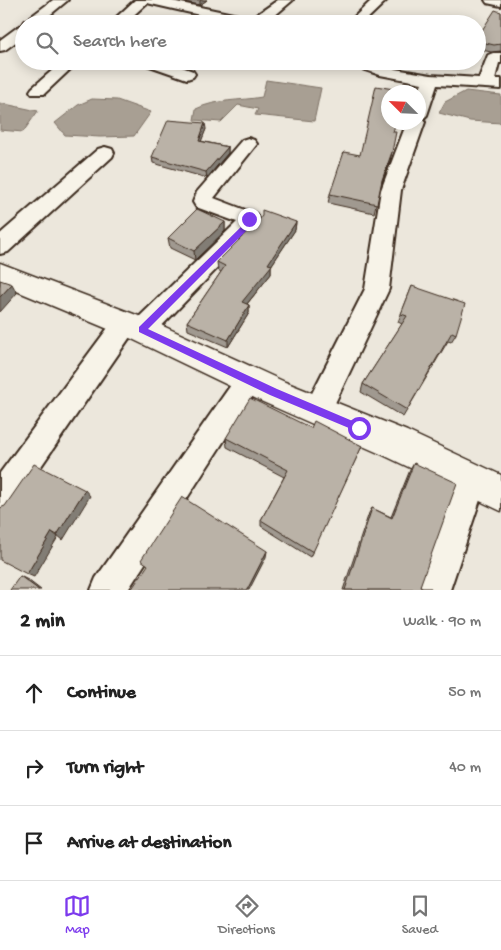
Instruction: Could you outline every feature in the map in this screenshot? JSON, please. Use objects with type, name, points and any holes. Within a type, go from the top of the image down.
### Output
[{"type":"street","points":[[42,15],[61,0]]},
{"type":"street","points":[[126,15],[143,0]]},
{"type":"street","points":[[149,0],[179,3],[225,15]]},
{"type":"street","points":[[266,15],[286,0]]},
{"type":"street","points":[[364,15],[380,0]]},
{"type":"street","points":[[492,0],[501,2]]},
{"type":"street","points":[[0,47],[15,36]]},
{"type":"street","points":[[380,70],[430,80],[493,83],[493,58],[501,58]]},
{"type":"street","points":[[38,91],[62,70]]},
{"type":"street","points":[[175,70],[187,74]]},
{"type":"street","points":[[426,92],[430,80]]},
{"type":"street","points":[[317,411],[377,289],[390,190],[413,130]]},
{"type":"street","points":[[0,499],[134,327],[249,223],[249,219],[245,217],[203,202],[204,197],[248,144]]},
{"type":"street","points":[[0,246],[105,153]]},
{"type":"street","points":[[0,273],[134,327],[317,411],[395,443],[501,493]]},
{"type":"street","points":[[108,590],[249,380]]},
{"type":"street","points":[[433,590],[472,479]]},
{"type":"shaded area","points":[[266,80],[321,88],[314,121],[255,115],[258,109],[238,105],[221,122],[194,120],[196,109],[204,106],[262,97]]},
{"type":"shaded area","points":[[466,91],[501,95],[501,123],[470,121],[439,113],[445,102]]},
{"type":"shaded area","points":[[92,99],[117,100],[151,112],[134,136],[65,135],[55,123],[78,105]]},
{"type":"shaded area","points":[[0,103],[38,111],[23,132],[0,130]]},
{"type":"building","points":[[495,10],[501,12],[501,44],[486,43],[486,24]]},
{"type":"building","points":[[376,86],[381,87],[381,130],[394,130],[393,132],[396,132],[377,204],[330,194],[344,152],[360,155]]},
{"type":"building","points":[[168,120],[205,123],[199,141],[228,147],[206,172],[152,157]]},
{"type":"building","points":[[197,209],[225,222],[194,251],[168,238]]},
{"type":"building","points":[[262,210],[296,222],[268,264],[272,265],[242,302],[249,305],[228,340],[187,322],[225,266],[217,262],[258,221],[262,216]]},
{"type":"building","points":[[0,280],[12,284],[0,297]]},
{"type":"building","points":[[412,286],[465,304],[456,334],[452,332],[407,410],[363,384],[407,316],[401,314]]},
{"type":"building","points":[[250,398],[311,428],[314,421],[362,446],[313,552],[261,520],[288,470],[226,438]]},
{"type":"building","points":[[414,463],[457,483],[420,586],[421,588],[431,588],[430,590],[345,590],[372,508],[392,518]]},
{"type":"building","points":[[34,464],[85,490],[57,535],[52,532],[27,574],[0,560],[0,508],[5,506]]},
{"type":"building","points":[[182,497],[267,551],[247,590],[131,590],[148,565],[141,560]]},
{"type":"building","points":[[20,576],[39,590],[10,590]]},
{"type":"route","points":[[249,219],[249,223],[142,330],[274,392],[359,428]]}]
